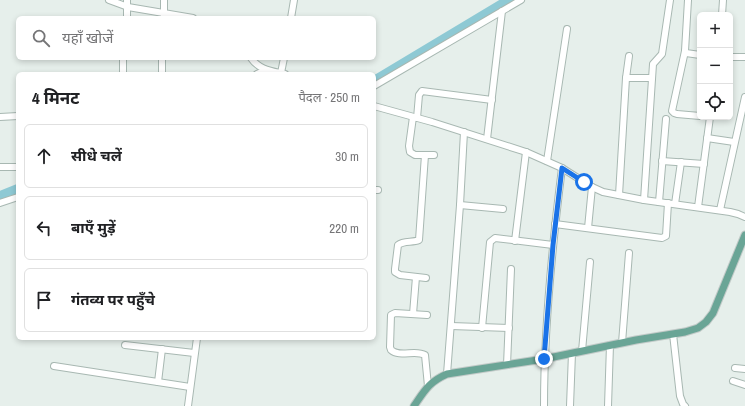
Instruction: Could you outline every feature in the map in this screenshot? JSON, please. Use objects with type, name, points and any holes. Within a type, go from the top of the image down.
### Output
[{"type":"main road","points":[[414,406],[428,386],[436,379],[447,374],[544,359],[698,328],[706,322],[716,306],[745,235]]},
{"type":"street","points":[[110,0],[128,3],[164,15],[164,0]]},
{"type":"street","points":[[291,16],[294,0]]},
{"type":"street","points":[[376,85],[520,0]]},
{"type":"street","points":[[644,200],[653,64],[662,54],[670,0]]},
{"type":"street","points":[[688,0],[685,51],[672,111],[677,114],[697,116]]},
{"type":"street","points":[[722,12],[723,0]]},
{"type":"street","points":[[127,16],[128,3]]},
{"type":"street","points":[[487,139],[502,11]]},
{"type":"street","points":[[548,161],[567,29]]},
{"type":"street","points":[[685,51],[688,54],[697,55]]},
{"type":"street","points":[[619,195],[626,78],[629,56]]},
{"type":"street","points":[[733,57],[745,57]]},
{"type":"street","points":[[123,60],[123,72]]},
{"type":"street","points":[[162,60],[162,72]]},
{"type":"street","points":[[252,60],[271,72]]},
{"type":"street","points":[[283,72],[284,60]]},
{"type":"street","points":[[262,72],[266,70]]},
{"type":"street","points":[[626,78],[652,78]]},
{"type":"street","points":[[434,155],[415,155],[410,152],[409,146],[419,95],[422,91],[492,100]]},
{"type":"street","points":[[720,210],[745,97]]},
{"type":"street","points":[[376,107],[415,117],[526,152],[562,168],[592,187],[603,192],[644,200],[720,210],[745,217]]},
{"type":"street","points":[[0,117],[16,116]]},
{"type":"street","points":[[659,202],[666,119]]},
{"type":"street","points":[[698,207],[710,120]]},
{"type":"street","points":[[447,374],[464,132]]},
{"type":"street","points":[[707,138],[734,142]]},
{"type":"street","points":[[515,241],[526,152]]},
{"type":"street","points":[[424,155],[419,240],[404,242],[398,245],[395,272],[400,275],[426,278]]},
{"type":"street","points":[[662,161],[704,164]]},
{"type":"street","points":[[555,224],[662,238],[666,236],[681,162]]},
{"type":"street","points":[[0,167],[16,167]]},
{"type":"street","points":[[544,406],[544,359],[553,245],[562,168]]},
{"type":"street","points":[[588,228],[592,187]]},
{"type":"street","points":[[0,203],[16,198]]},
{"type":"street","points":[[460,205],[503,209]]},
{"type":"street","points":[[482,328],[490,242],[495,238],[553,245]]},
{"type":"street","points":[[622,343],[629,253]]},
{"type":"street","points":[[582,351],[590,262]]},
{"type":"street","points":[[507,365],[511,269]]},
{"type":"street","points":[[413,314],[416,277]]},
{"type":"street","points":[[427,315],[395,313],[391,315],[391,350],[395,353],[423,354],[426,361],[428,386]]},
{"type":"street","points":[[451,326],[509,328]]},
{"type":"street","points":[[673,334],[680,396],[685,406]]},
{"type":"street","points":[[188,406],[197,340]]},
{"type":"street","points":[[125,345],[194,353]]},
{"type":"street","points":[[608,406],[610,345]]},
{"type":"street","points":[[158,382],[162,349]]},
{"type":"street","points":[[570,406],[572,353]]},
{"type":"street","points":[[54,366],[190,387]]},
{"type":"street","points":[[735,368],[745,369]]},
{"type":"street","points":[[733,381],[745,385]]},
{"type":"waterway","points":[[376,80],[509,0]]},
{"type":"waterway","points":[[0,196],[16,190]]},
{"type":"route","points":[[544,359],[553,245],[562,168],[584,182]]}]
